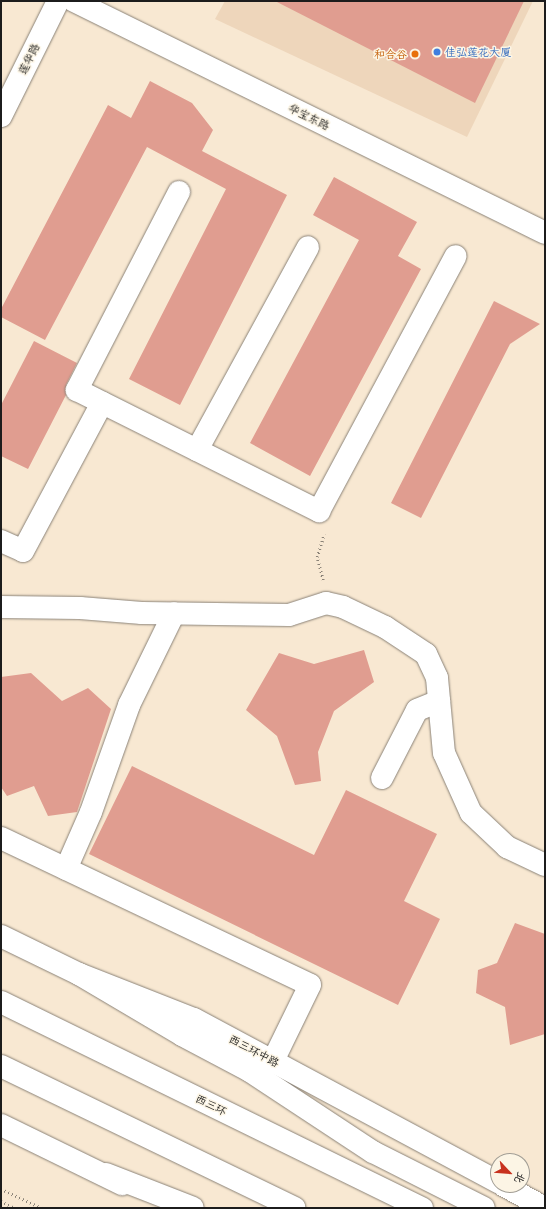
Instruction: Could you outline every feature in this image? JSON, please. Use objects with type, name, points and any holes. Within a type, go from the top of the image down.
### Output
[{"type":"main road","name":"莲华路","points":[[1,116],[58,1]]},
{"type":"main road","name":"华宝东路","points":[[74,1],[545,233]]},
{"type":"main road","points":[[179,192],[77,390],[319,511],[456,256]]},
{"type":"main road","points":[[197,450],[308,248]]},
{"type":"main road","points":[[1,541],[23,550],[102,402]]},
{"type":"main road","points":[[1,607],[80,608],[174,614],[289,615],[326,602],[343,607],[385,628],[426,654],[437,678],[444,753],[471,813],[507,847],[545,865]]},
{"type":"main road","points":[[66,869],[91,812],[129,705],[174,614]]},
{"type":"main road","points":[[382,778],[416,710],[439,701]]},
{"type":"main road","points":[[1,838],[310,984],[273,1061]]},
{"type":"main road","name":"西三环中路","points":[[1,936],[79,974],[194,1019],[490,1178]]},
{"type":"main road","points":[[79,974],[182,1035],[250,1071],[373,1152],[484,1208]]},
{"type":"main road","name":"西三环","points":[[1,1002],[422,1208]]},
{"type":"main road","points":[[1,1066],[295,1208]]},
{"type":"main road","points":[[1,1125],[106,1174],[193,1208]]},
{"type":"main road","points":[[106,1174],[165,1208]]},
{"type":"main road","points":[[518,1193],[545,1208]]},
{"type":"path","points":[[319,511],[325,532],[318,557],[326,602]]},
{"type":"path","points":[[1,1189],[42,1208]]},
{"type":"path","points":[[1,1202],[15,1208]]},
{"type":"shaded area","name":"佳弘莲花大厦","points":[[225,1],[533,1],[467,137],[215,19]]},
{"type":"building","name":"佳弘莲花大厦","points":[[275,1],[524,1],[475,103]]},
{"type":"building","points":[[150,81],[192,103],[213,130],[202,151],[287,195],[180,405],[129,379],[226,189],[147,147],[45,340],[1,317],[1,309],[108,105],[131,118]]},
{"type":"building","points":[[334,177],[417,222],[398,256],[421,269],[310,476],[250,443],[359,240],[313,215]]},
{"type":"building","points":[[494,301],[540,324],[510,344],[421,518],[391,503]]},
{"type":"building","points":[[34,341],[77,363],[66,385],[66,395],[28,469],[1,456],[1,405]]},
{"type":"building","points":[[364,650],[374,682],[334,711],[318,752],[321,781],[295,785],[277,736],[246,710],[279,653],[314,664]]},
{"type":"building","points":[[31,673],[62,701],[88,688],[111,709],[77,812],[48,816],[34,786],[7,796],[1,787],[1,677]]},
{"type":"building","points":[[132,766],[314,855],[346,790],[437,834],[404,901],[440,919],[398,1005],[89,854]]},
{"type":"building","points":[[515,923],[545,934],[545,1034],[510,1045],[505,1007],[476,993],[478,970],[497,963]]},
{"type":"place","name":"佳弘莲花大厦","points":[[437,52]]},
{"type":"place","name":"和合谷","points":[[415,54]]}]
